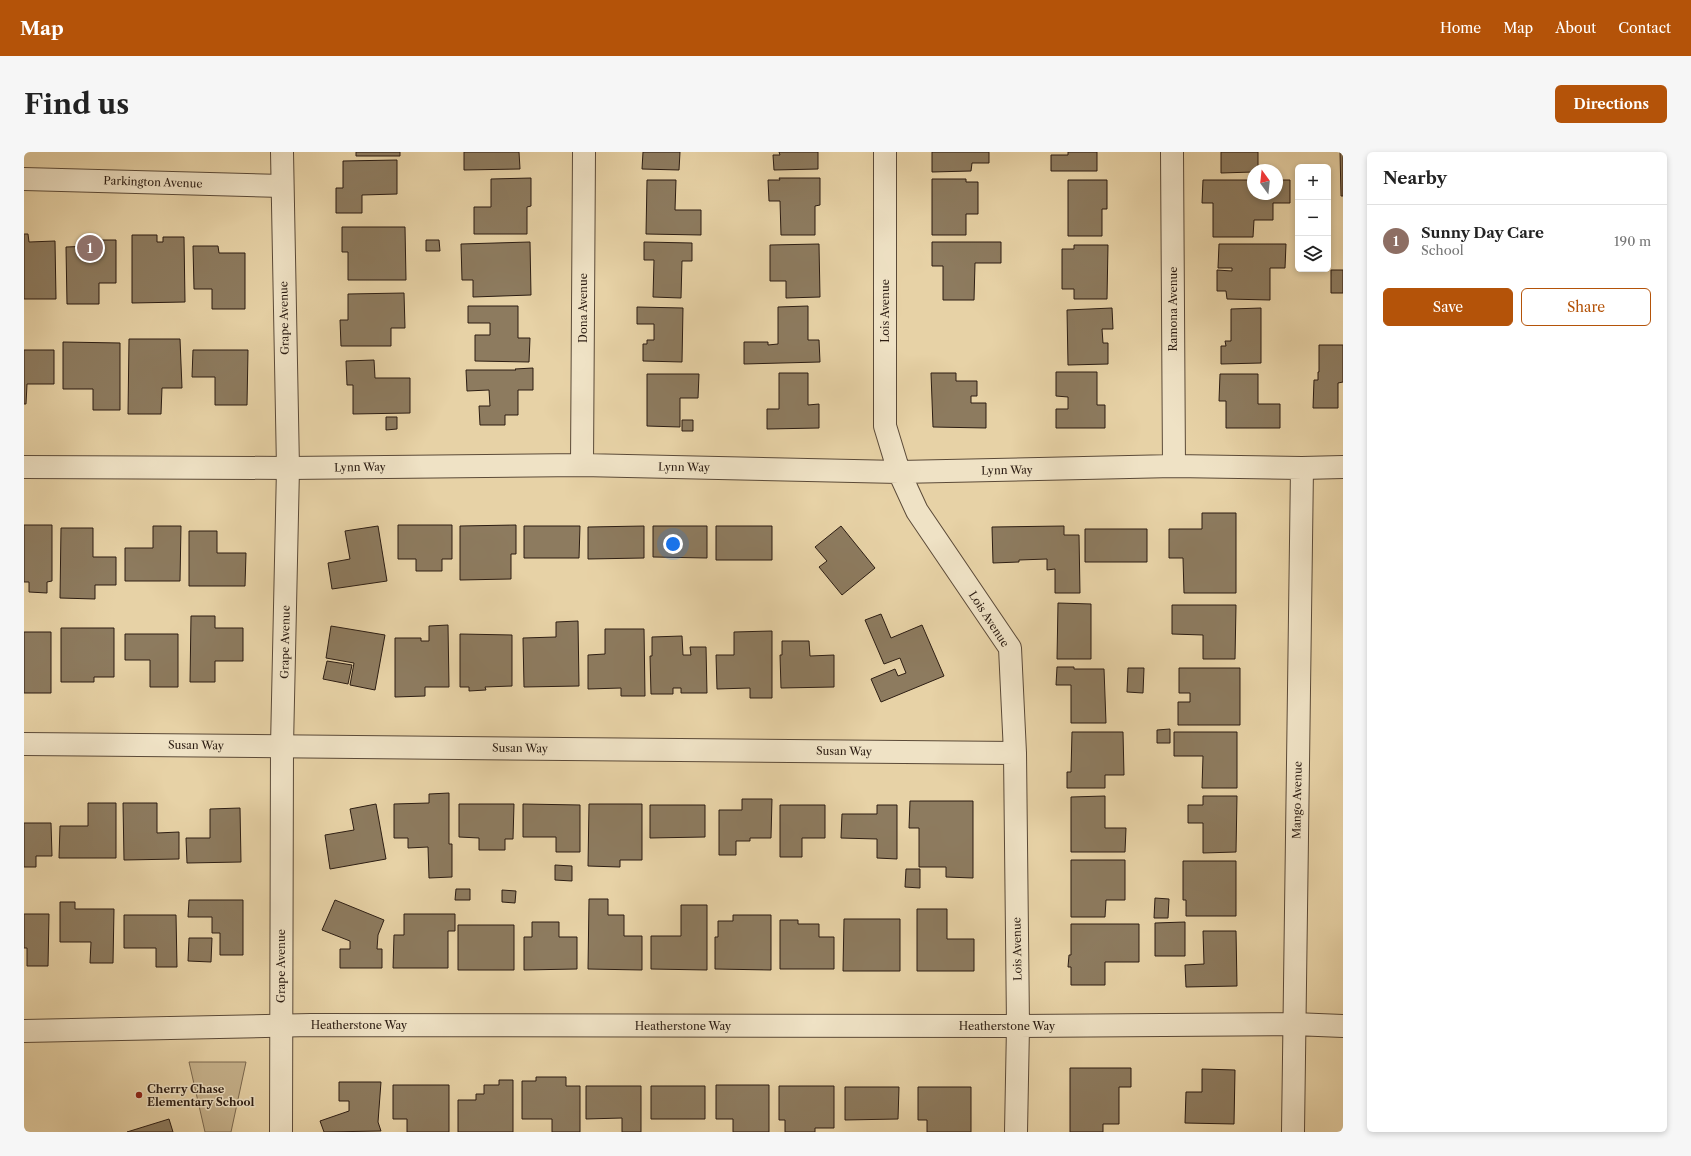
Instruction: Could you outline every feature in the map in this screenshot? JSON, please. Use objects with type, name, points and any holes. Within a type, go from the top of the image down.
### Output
[{"type":"street","name":"Grape Avenue","points":[[281,1132],[280,1025],[282,746],[288,468],[282,152]]},
{"type":"street","name":"Dona Avenue","points":[[582,465],[584,152]]},
{"type":"street","name":"Lois Avenue","points":[[885,152],[885,426],[899,472],[918,511],[1010,648],[1015,753],[1018,1026],[1016,1132]]},
{"type":"street","name":"Ramona Avenue","points":[[1172,152],[1174,466]]},
{"type":"street","name":"Parkington Avenue","points":[[24,179],[282,186]]},
{"type":"street","name":"Lynn Way","points":[[24,467],[288,468],[582,465],[899,472],[1174,466],[1302,468],[1343,467]]},
{"type":"street","name":"Mango Avenue","points":[[1293,1132],[1302,468]]},
{"type":"street","name":"Susan Way","points":[[24,744],[1015,753]]},
{"type":"street","name":"Heatherstone Way","points":[[24,1031],[280,1025],[1018,1026],[1294,1024],[1343,1026]]},
{"type":"shaded area","points":[[189,1062],[246,1062],[231,1132],[205,1132]]},
{"type":"building","points":[[356,152],[400,152],[400,156],[356,156]]},
{"type":"building","points":[[464,152],[519,152],[520,169],[464,170]]},
{"type":"building","points":[[643,152],[680,152],[679,170],[642,169]]},
{"type":"building","points":[[779,152],[818,152],[818,169],[774,170],[773,155],[780,155]]},
{"type":"building","points":[[932,152],[989,152],[989,163],[972,163],[971,171],[932,172]]},
{"type":"building","points":[[1068,152],[1097,152],[1097,171],[1051,171],[1051,155],[1068,155]]},
{"type":"building","points":[[1221,152],[1258,152],[1258,164],[1247,164],[1247,172],[1221,173]]},
{"type":"building","points":[[1340,152],[1343,152],[1343,196],[1341,196]]},
{"type":"building","points":[[397,160],[397,194],[362,195],[362,213],[336,213],[336,188],[343,188],[343,161]]},
{"type":"building","points":[[531,178],[531,206],[527,207],[527,234],[474,234],[474,207],[491,207],[491,179]]},
{"type":"building","points":[[779,178],[820,178],[820,205],[815,206],[815,235],[781,235],[780,201],[769,201],[768,180],[780,180]]},
{"type":"building","points":[[932,179],[966,179],[966,182],[978,182],[978,214],[966,214],[966,235],[932,235]]},
{"type":"building","points":[[647,180],[676,180],[675,210],[701,210],[701,235],[646,234]]},
{"type":"building","points":[[1068,180],[1107,180],[1107,209],[1102,209],[1102,236],[1068,236]]},
{"type":"building","points":[[1203,180],[1247,180],[1247,200],[1283,200],[1283,180],[1290,180],[1290,203],[1273,203],[1273,220],[1254,220],[1253,237],[1213,237],[1213,203],[1202,203]]},
{"type":"building","points":[[342,227],[405,227],[406,280],[348,280],[348,252],[342,252]]},
{"type":"building","points":[[24,234],[28,234],[29,242],[55,241],[56,299],[24,299]]},
{"type":"building","points":[[132,235],[157,235],[157,242],[163,242],[163,237],[184,237],[185,302],[132,303]]},
{"type":"building","points":[[92,240],[116,240],[116,283],[99,283],[99,304],[67,304],[66,247],[92,246]]},
{"type":"building","points":[[426,240],[439,240],[440,251],[426,251]]},
{"type":"building","points":[[530,242],[531,295],[473,297],[473,280],[462,280],[461,244]]},
{"type":"building","points":[[644,242],[692,243],[692,261],[682,261],[681,298],[653,297],[654,260],[644,260]]},
{"type":"building","points":[[932,242],[1001,242],[1001,263],[975,263],[974,300],[943,300],[943,266],[932,266]]},
{"type":"building","points":[[819,244],[820,297],[786,298],[786,281],[770,281],[770,245]]},
{"type":"building","points":[[1219,244],[1286,244],[1285,268],[1270,268],[1270,300],[1227,299],[1226,291],[1217,291],[1217,270],[1232,271],[1232,268],[1218,268]]},
{"type":"building","points":[[1074,245],[1108,245],[1107,299],[1074,299],[1074,289],[1062,289],[1062,249],[1074,249]]},
{"type":"building","points":[[193,246],[218,246],[219,253],[245,253],[245,309],[212,309],[212,289],[194,289]]},
{"type":"building","points":[[1331,270],[1343,270],[1343,293],[1331,293]]},
{"type":"building","points":[[404,293],[405,328],[391,328],[391,346],[341,346],[340,320],[348,320],[348,294]]},
{"type":"building","points":[[468,306],[518,306],[518,338],[530,338],[529,362],[475,361],[475,335],[490,335],[490,323],[468,323]]},
{"type":"building","points":[[808,306],[808,340],[819,340],[820,362],[744,364],[744,342],[768,342],[768,345],[778,344],[778,307]]},
{"type":"building","points":[[637,307],[683,308],[682,362],[643,361],[643,344],[647,344],[647,340],[654,340],[654,324],[637,324]]},
{"type":"building","points":[[1112,308],[1113,329],[1102,329],[1103,343],[1108,343],[1108,364],[1068,365],[1067,310]]},
{"type":"building","points":[[1261,308],[1261,363],[1221,364],[1221,346],[1226,346],[1225,341],[1231,341],[1231,309]]},
{"type":"building","points":[[129,339],[180,339],[182,388],[162,388],[161,414],[128,414]]},
{"type":"building","points":[[63,342],[120,343],[120,410],[93,410],[93,389],[63,389]]},
{"type":"building","points":[[1319,345],[1343,345],[1343,382],[1338,383],[1338,408],[1313,408],[1314,380],[1318,380],[1319,372]]},
{"type":"building","points":[[24,350],[54,350],[54,384],[27,384],[26,404],[24,404]]},
{"type":"building","points":[[193,350],[248,350],[247,405],[215,405],[215,377],[192,377]]},
{"type":"building","points":[[374,360],[375,378],[410,378],[410,413],[353,414],[353,385],[347,385],[346,361]]},
{"type":"building","points":[[533,368],[533,390],[518,390],[518,415],[505,415],[505,425],[480,425],[479,406],[490,406],[489,390],[467,391],[466,370],[516,370],[515,369]]},
{"type":"building","points":[[1056,372],[1097,372],[1097,405],[1105,405],[1105,428],[1056,428],[1056,409],[1068,409],[1068,397],[1056,396]]},
{"type":"building","points":[[779,373],[808,373],[808,405],[819,404],[819,428],[767,429],[767,409],[779,409]]},
{"type":"building","points":[[931,373],[956,373],[956,381],[977,381],[977,396],[971,396],[971,403],[986,403],[986,428],[933,427]]},
{"type":"building","points":[[647,374],[699,374],[698,398],[680,398],[680,427],[647,426]]},
{"type":"building","points":[[1220,374],[1258,374],[1258,404],[1280,404],[1280,428],[1226,428],[1226,401],[1219,401]]},
{"type":"building","points":[[386,417],[397,417],[397,429],[386,430]]},
{"type":"building","points":[[682,420],[693,420],[693,431],[682,431]]},
{"type":"building","points":[[1202,513],[1236,513],[1236,593],[1184,593],[1183,558],[1169,558],[1169,529],[1202,529]]},
{"type":"building","points":[[24,525],[52,525],[52,581],[47,582],[47,593],[29,592],[29,582],[24,582]]},
{"type":"building","points":[[398,525],[452,525],[452,559],[442,559],[442,571],[416,571],[416,559],[398,559]]},
{"type":"building","points":[[516,525],[516,554],[511,554],[511,579],[460,580],[460,526]]},
{"type":"building","points":[[153,526],[181,526],[180,581],[125,581],[125,548],[153,548]]},
{"type":"building","points":[[378,526],[387,581],[332,589],[328,563],[350,559],[345,531]]},
{"type":"building","points":[[524,526],[580,526],[579,558],[524,558]]},
{"type":"building","points":[[644,526],[644,558],[588,559],[588,527]]},
{"type":"building","points":[[653,526],[707,526],[707,558],[653,557]]},
{"type":"building","points":[[716,526],[772,526],[772,560],[716,560]]},
{"type":"building","points":[[841,526],[875,568],[842,595],[819,567],[827,561],[815,547]]},
{"type":"building","points":[[1064,526],[1064,535],[1079,535],[1080,593],[1055,593],[1055,569],[1047,570],[1047,559],[993,563],[992,527]]},
{"type":"building","points":[[61,528],[93,528],[93,557],[116,557],[116,585],[95,585],[95,599],[60,598]]},
{"type":"building","points":[[1085,529],[1147,529],[1147,562],[1085,562]]},
{"type":"building","points":[[189,531],[217,531],[217,553],[246,553],[245,586],[189,586]]},
{"type":"building","points":[[1058,603],[1091,604],[1091,659],[1057,659]]},
{"type":"building","points":[[1172,605],[1236,605],[1235,659],[1203,659],[1203,635],[1172,634]]},
{"type":"building","points":[[881,614],[891,638],[922,625],[944,676],[881,702],[871,679],[895,669],[898,676],[906,673],[900,658],[884,664],[865,620]]},
{"type":"building","points":[[191,616],[215,616],[215,628],[243,628],[243,661],[215,661],[215,682],[190,682]]},
{"type":"building","points":[[578,621],[579,686],[524,687],[523,638],[556,637],[556,622]]},
{"type":"building","points":[[448,625],[449,687],[425,687],[425,696],[395,697],[395,638],[421,638],[421,641],[429,641],[429,626]]},
{"type":"building","points":[[331,626],[385,635],[375,690],[350,685],[354,663],[326,658]]},
{"type":"building","points":[[61,628],[114,628],[114,677],[94,677],[94,682],[61,682]]},
{"type":"building","points":[[605,629],[644,629],[645,696],[621,696],[621,688],[588,689],[588,655],[605,654]]},
{"type":"building","points":[[772,631],[772,698],[750,698],[750,688],[717,689],[716,655],[734,655],[734,632]]},
{"type":"building","points":[[24,632],[51,632],[51,693],[24,693]]},
{"type":"building","points":[[125,634],[178,634],[178,687],[150,687],[150,660],[125,660]]},
{"type":"building","points":[[460,634],[512,635],[512,686],[485,687],[486,690],[469,691],[469,687],[460,687]]},
{"type":"building","points":[[682,636],[683,655],[691,655],[690,647],[706,647],[707,693],[681,693],[681,688],[673,688],[673,694],[651,694],[650,656],[652,656],[652,637]]},
{"type":"building","points":[[782,641],[809,641],[810,656],[834,655],[834,687],[781,688],[780,655],[782,655]]},
{"type":"building","points":[[327,661],[352,665],[348,684],[323,679]]},
{"type":"building","points":[[1057,667],[1074,667],[1074,669],[1104,669],[1106,723],[1071,723],[1071,685],[1056,685]]},
{"type":"building","points":[[1128,668],[1144,668],[1143,693],[1127,692]]},
{"type":"building","points":[[1179,668],[1240,668],[1240,725],[1178,725],[1178,702],[1190,702],[1190,693],[1179,693]]},
{"type":"building","points":[[1170,729],[1170,743],[1157,743],[1157,730]]},
{"type":"building","points":[[1072,732],[1123,732],[1124,775],[1105,775],[1105,788],[1067,788],[1067,772],[1071,772]]},
{"type":"building","points":[[1174,732],[1237,732],[1237,788],[1202,788],[1203,756],[1174,756]]},
{"type":"building","points":[[449,793],[449,844],[452,844],[452,877],[429,878],[428,847],[408,848],[408,838],[394,838],[394,804],[429,803],[429,794]]},
{"type":"building","points":[[1105,796],[1105,828],[1126,828],[1125,852],[1071,852],[1071,797]]},
{"type":"building","points":[[1203,796],[1237,796],[1236,852],[1203,853],[1203,823],[1188,823],[1188,805],[1203,805]]},
{"type":"building","points":[[742,799],[772,799],[771,838],[750,838],[750,841],[736,841],[736,855],[719,855],[719,810],[742,810]]},
{"type":"building","points":[[910,801],[973,801],[973,878],[946,877],[946,867],[919,867],[919,828],[909,828]]},
{"type":"building","points":[[88,803],[116,803],[116,858],[59,858],[60,826],[88,826]]},
{"type":"building","points":[[123,803],[157,803],[157,833],[179,832],[179,859],[124,860]]},
{"type":"building","points":[[376,804],[386,859],[330,869],[325,835],[354,830],[350,809]]},
{"type":"building","points":[[459,804],[514,804],[513,839],[505,839],[505,850],[479,850],[479,838],[459,837]]},
{"type":"building","points":[[523,804],[580,805],[580,852],[556,852],[556,837],[523,837]]},
{"type":"building","points":[[589,804],[642,804],[642,860],[620,860],[620,867],[588,866]]},
{"type":"building","points":[[650,805],[705,805],[705,837],[650,838]]},
{"type":"building","points":[[780,805],[825,805],[825,838],[802,838],[802,857],[780,857]]},
{"type":"building","points":[[877,805],[897,805],[897,859],[877,858],[877,839],[841,838],[842,814],[877,814]]},
{"type":"building","points":[[240,808],[241,862],[187,863],[186,838],[210,838],[210,809]]},
{"type":"building","points":[[24,823],[51,823],[52,856],[36,856],[36,867],[24,867]]},
{"type":"building","points":[[1071,860],[1125,860],[1125,900],[1106,900],[1105,917],[1071,917]]},
{"type":"building","points":[[1183,861],[1236,861],[1236,916],[1186,916],[1186,900],[1183,900]]},
{"type":"building","points":[[555,865],[572,866],[572,881],[555,880]]},
{"type":"building","points":[[906,869],[920,869],[920,888],[905,887]]},
{"type":"building","points":[[456,889],[470,889],[470,900],[455,900]]},
{"type":"building","points":[[502,890],[516,891],[515,903],[502,902]]},
{"type":"building","points":[[1155,898],[1169,899],[1168,918],[1154,918]]},
{"type":"building","points":[[589,899],[608,899],[608,915],[624,915],[624,936],[642,936],[642,970],[588,969]]},
{"type":"building","points":[[189,900],[243,900],[243,955],[220,955],[220,933],[212,933],[212,917],[188,917]]},
{"type":"building","points":[[335,900],[384,920],[378,935],[377,949],[382,949],[382,968],[340,968],[340,949],[350,949],[350,941],[322,930]]},
{"type":"building","points":[[60,902],[75,902],[75,909],[114,909],[113,963],[90,963],[91,942],[60,942]]},
{"type":"building","points":[[681,905],[707,905],[707,970],[651,969],[651,936],[681,936]]},
{"type":"building","points":[[917,909],[947,909],[947,939],[974,939],[974,971],[917,971]]},
{"type":"building","points":[[24,914],[49,914],[48,966],[27,966],[27,948],[24,948]]},
{"type":"building","points":[[404,914],[455,914],[455,931],[448,931],[448,968],[393,968],[394,935],[404,935]]},
{"type":"building","points":[[124,915],[176,915],[177,967],[156,967],[156,948],[124,948]]},
{"type":"building","points":[[733,915],[771,915],[771,970],[715,969],[715,937],[718,937],[718,921],[733,921]]},
{"type":"building","points":[[844,919],[900,919],[900,971],[843,971]]},
{"type":"building","points":[[780,920],[798,920],[798,924],[819,924],[819,937],[834,937],[834,969],[780,969]]},
{"type":"building","points":[[532,922],[559,922],[559,937],[577,937],[577,969],[524,970],[524,937],[532,937]]},
{"type":"building","points":[[1185,922],[1185,956],[1155,956],[1155,923]]},
{"type":"building","points":[[1071,924],[1139,924],[1139,962],[1105,962],[1105,985],[1071,985],[1071,967],[1068,967],[1069,955],[1071,955]]},
{"type":"building","points":[[458,925],[514,925],[514,970],[458,970]]},
{"type":"building","points":[[1203,931],[1236,931],[1237,986],[1186,987],[1185,965],[1204,964]]},
{"type":"building","points":[[189,938],[212,938],[211,962],[188,961]]},
{"type":"building","points":[[1070,1068],[1131,1068],[1131,1087],[1119,1087],[1119,1124],[1103,1124],[1103,1132],[1070,1132]]},
{"type":"building","points":[[1202,1069],[1235,1070],[1234,1124],[1185,1123],[1186,1092],[1202,1092]]},
{"type":"building","points":[[536,1077],[566,1077],[566,1086],[580,1086],[580,1132],[552,1132],[552,1119],[522,1119],[522,1081],[536,1081]]},
{"type":"building","points":[[499,1080],[513,1080],[513,1132],[458,1132],[458,1100],[476,1100],[476,1094],[484,1094],[484,1085],[499,1085]]},
{"type":"building","points":[[339,1082],[381,1082],[378,1122],[381,1131],[324,1132],[320,1121],[349,1111],[349,1101],[339,1101]]},
{"type":"building","points":[[393,1085],[449,1085],[449,1132],[407,1132],[407,1119],[393,1119]]},
{"type":"building","points":[[716,1085],[769,1085],[769,1132],[733,1132],[733,1119],[716,1119]]},
{"type":"building","points":[[586,1086],[641,1086],[641,1132],[622,1132],[622,1118],[586,1119]]},
{"type":"building","points":[[651,1086],[705,1086],[705,1119],[651,1119]]},
{"type":"building","points":[[779,1086],[834,1086],[834,1128],[815,1128],[815,1132],[785,1132],[785,1120],[779,1120]]},
{"type":"building","points":[[845,1087],[899,1087],[898,1119],[845,1120]]},
{"type":"building","points":[[918,1087],[971,1087],[971,1132],[927,1132],[927,1120],[918,1120]]},
{"type":"building","points":[[169,1119],[173,1132],[127,1132]]},
{"type":"place","name":"Sunny Day Care","points":[[90,248]]},
{"type":"place","name":"Cherry Chase Elementary School","points":[[139,1095]]}]
